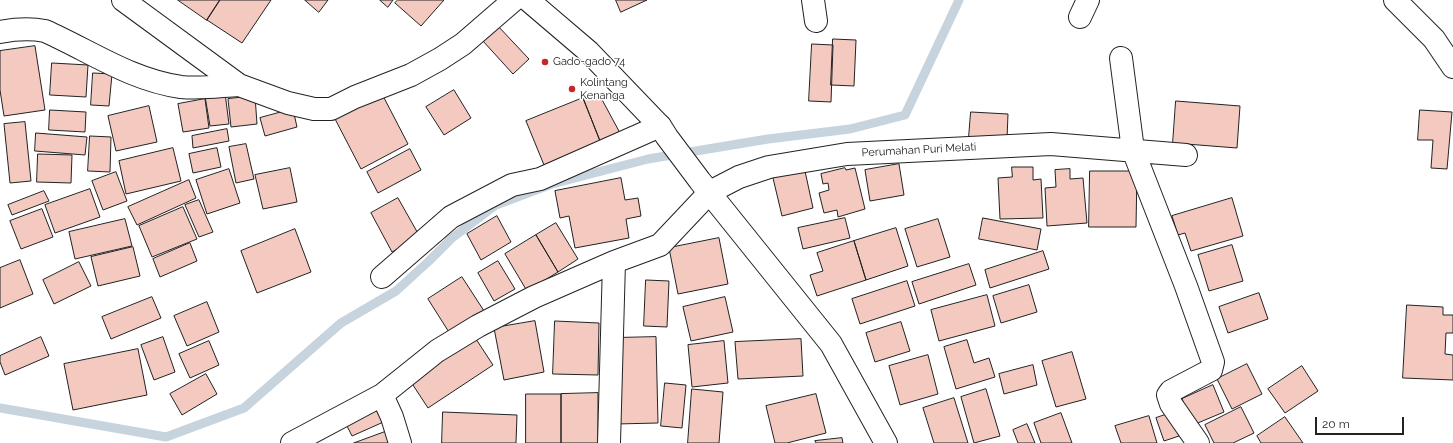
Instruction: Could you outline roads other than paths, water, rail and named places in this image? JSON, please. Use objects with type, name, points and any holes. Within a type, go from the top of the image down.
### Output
[{"type":"street","points":[[123,0],[239,85],[314,109],[331,109],[356,97],[411,75],[463,44],[514,0]]},
{"type":"street","points":[[528,0],[589,52],[663,131],[831,344],[886,443]]},
{"type":"street","points":[[1395,0],[1434,39],[1453,67]]},
{"type":"street","points":[[0,32],[15,29],[45,31],[139,77],[160,83],[182,87],[239,85]]},
{"type":"street","points":[[1122,58],[1133,150],[1186,286],[1213,362],[1211,370],[1171,391],[1168,395],[1171,404],[1194,438]]},
{"type":"street","points":[[382,277],[452,217],[512,185],[540,179],[663,131]]},
{"type":"street","name":"Perumahan Puri Melati","points":[[292,443],[382,395],[437,351],[478,326],[534,297],[614,262],[660,244],[705,186],[769,167],[847,154],[1050,144],[1186,155]]},
{"type":"street","points":[[609,443],[614,262]]},
{"type":"street","points":[[382,395],[392,417],[400,443]]},
{"type":"waterway","points":[[0,408],[166,437],[244,408],[341,323],[396,291],[452,238],[496,205],[552,184],[648,159],[768,139],[850,129],[905,115],[959,0]]},
{"type":"place","name":"Gado-gado 74","points":[[545,62]]},
{"type":"place","name":"Kolintang Kenanga","points":[[572,89]]}]
